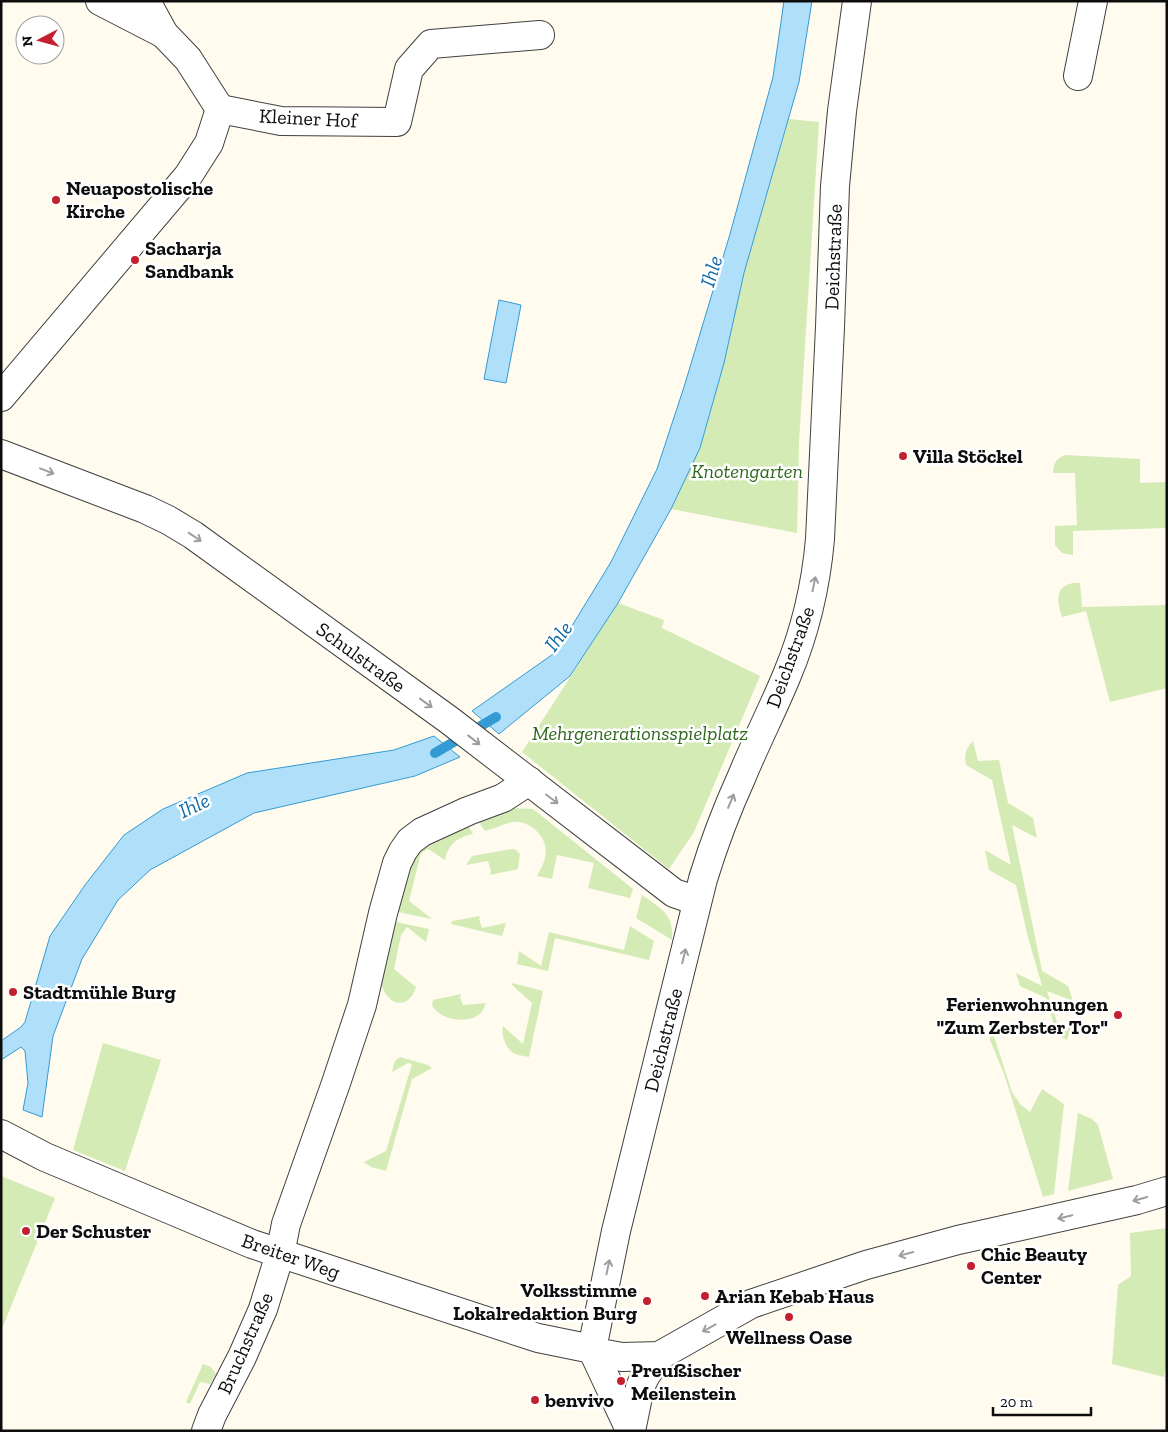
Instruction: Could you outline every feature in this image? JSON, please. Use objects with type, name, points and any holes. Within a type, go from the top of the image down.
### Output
[{"type":"street","points":[[100,1],[164,34]]},
{"type":"street","points":[[1,397],[188,176],[209,143],[220,110],[188,59],[164,34],[146,1]]},
{"type":"street","name":"Deichstraße","points":[[592,1349],[616,1231],[703,878],[719,831],[750,756],[787,675],[799,641],[817,568],[829,356],[835,186],[842,111],[857,1]]},
{"type":"street","points":[[1078,76],[1093,1]]},
{"type":"street","name":"Kleiner Hof","points":[[220,110],[281,121],[397,122],[409,69],[431,44],[540,35]]},
{"type":"street","name":"Schulstraße","points":[[1,454],[146,509],[193,535],[449,720],[674,893],[697,901]]},
{"type":"street","name":"Bruchstraße","points":[[206,1431],[263,1309],[280,1254],[286,1224],[362,1005],[383,914],[402,851],[410,841],[422,832],[468,811],[503,798],[529,781]]},
{"type":"street","name":"Breiter Weg","points":[[1,1134],[63,1165],[241,1240],[280,1254],[538,1338],[622,1357],[659,1356]]},
{"type":"street","points":[[630,1430],[640,1388],[659,1356],[752,1304],[866,1265],[958,1240],[1137,1200],[1167,1191]]},
{"type":"street","points":[[592,1349],[630,1430]]},
{"type":"green space","name":"Knotengarten","points":[[789,119],[819,122],[799,442],[797,533],[671,509],[700,448],[724,363],[744,273]]},
{"type":"green space","points":[[1066,455],[1140,459],[1140,483],[1167,482],[1167,528],[1073,531],[1073,555],[1062,553],[1055,545],[1055,526],[1077,525],[1075,473],[1053,473],[1056,461]]},
{"type":"green space","points":[[1073,583],[1080,583],[1082,607],[1167,605],[1167,688],[1110,702],[1086,611],[1062,617],[1058,596],[1062,588]]},
{"type":"green space","name":"Mehrgenerationsspielplatz","points":[[618,603],[664,620],[662,628],[760,676],[694,832],[669,869],[522,752]]},
{"type":"green space","points":[[973,741],[978,761],[999,760],[1008,803],[1033,818],[1037,838],[1012,825],[1042,971],[1068,986],[1073,1001],[1047,991],[1057,1022],[1071,1027],[1067,1040],[1057,1035],[1046,998],[1020,986],[1016,973],[1042,986],[1016,885],[989,870],[985,850],[1011,865],[992,780],[966,765],[966,752]]},
{"type":"green space","points":[[511,808],[533,809],[633,889],[630,898],[588,888],[594,863],[557,855],[552,879],[537,876],[544,862],[546,850],[542,837],[532,827],[519,822],[512,822],[485,831],[478,821]]},
{"type":"green space","points":[[468,826],[473,834],[454,842],[446,854],[445,860],[428,849],[421,853],[409,901],[432,919],[398,912],[410,867],[420,851],[436,840]]},
{"type":"green space","points":[[512,849],[520,854],[518,869],[490,875],[491,871],[488,861],[466,865],[472,856]]},
{"type":"green space","points":[[642,895],[665,913],[671,924],[672,940],[636,918]]},
{"type":"green space","points":[[480,916],[482,928],[506,923],[502,936],[451,924],[452,921]]},
{"type":"green space","points":[[396,922],[429,929],[426,942],[407,927],[401,935],[394,969],[416,987],[408,1000],[402,1003],[391,1000],[383,989],[381,981]]},
{"type":"green space","points":[[630,926],[654,941],[649,960],[555,938],[548,971],[517,964],[519,951],[541,966],[549,932],[624,950]]},
{"type":"green space","points":[[512,983],[543,991],[529,1057],[513,1053],[503,1037],[503,1026],[523,1044],[532,1003]]},
{"type":"green space","points":[[461,994],[460,997],[463,1005],[486,1003],[479,1015],[465,1020],[452,1019],[440,1014],[432,1005],[433,1000]]},
{"type":"green space","points":[[990,1024],[1012,1092],[1020,1104],[1030,1112],[1042,1089],[1064,1104],[1054,1194],[1043,1197],[1004,1074],[990,1040]]},
{"type":"green space","points":[[103,1043],[161,1060],[125,1171],[73,1150]]},
{"type":"green space","points":[[400,1057],[428,1065],[432,1068],[412,1079],[386,1171],[371,1167],[364,1162],[386,1151],[412,1064],[408,1063],[392,1072],[395,1061]]},
{"type":"green space","points":[[1078,1113],[1092,1119],[1098,1125],[1113,1179],[1068,1191]]},
{"type":"green space","points":[[1,1176],[55,1198],[1,1331]]},
{"type":"green space","points":[[1167,1228],[1167,1361],[1164,1377],[1112,1364],[1118,1285],[1131,1276],[1130,1233]]},
{"type":"green space","points":[[203,1364],[211,1367],[216,1374],[210,1384],[200,1382],[190,1404],[186,1402]]},
{"type":"water","points":[[784,1],[812,1],[799,82],[744,273],[724,363],[700,448],[671,509],[618,603],[570,676],[499,734],[472,711],[556,652],[611,562],[657,469],[730,234],[773,77]]},
{"type":"water","points":[[499,300],[521,305],[506,383],[484,379]]},
{"type":"water","points":[[434,736],[460,757],[415,776],[254,813],[150,870],[118,900],[82,959],[53,1036],[42,1117],[23,1110],[28,1083],[25,1051],[21,1047],[1,1060],[1,1041],[25,1022],[50,936],[85,885],[124,835],[163,809],[247,773],[394,750]]},
{"type":"waterway","name":"Ihle","points":[[435,753],[496,717]]},
{"type":"place","name":"Neuapostolische Kirche","points":[[56,200]]},
{"type":"place","name":"Sacharja Sandbank","points":[[135,260]]},
{"type":"place","name":"Villa Stöckel","points":[[903,456]]},
{"type":"place","name":"Stadtmühle Burg","points":[[13,992]]},
{"type":"place","name":"Ferienwohnungen \"Zum Zerbster Tor\"","points":[[1118,1015]]},
{"type":"place","name":"Der Schuster","points":[[26,1231]]},
{"type":"place","name":"Chic Beauty Center","points":[[971,1266]]},
{"type":"place","name":"Arian Kebab Haus","points":[[705,1296]]},
{"type":"place","name":"Volksstimme Lokalredaktion Burg","points":[[647,1301]]},
{"type":"place","name":"Wellness Oase","points":[[789,1317]]},
{"type":"place","name":"Preußischer Meilenstein","points":[[621,1381]]},
{"type":"place","name":"benvivo","points":[[535,1400]]}]
